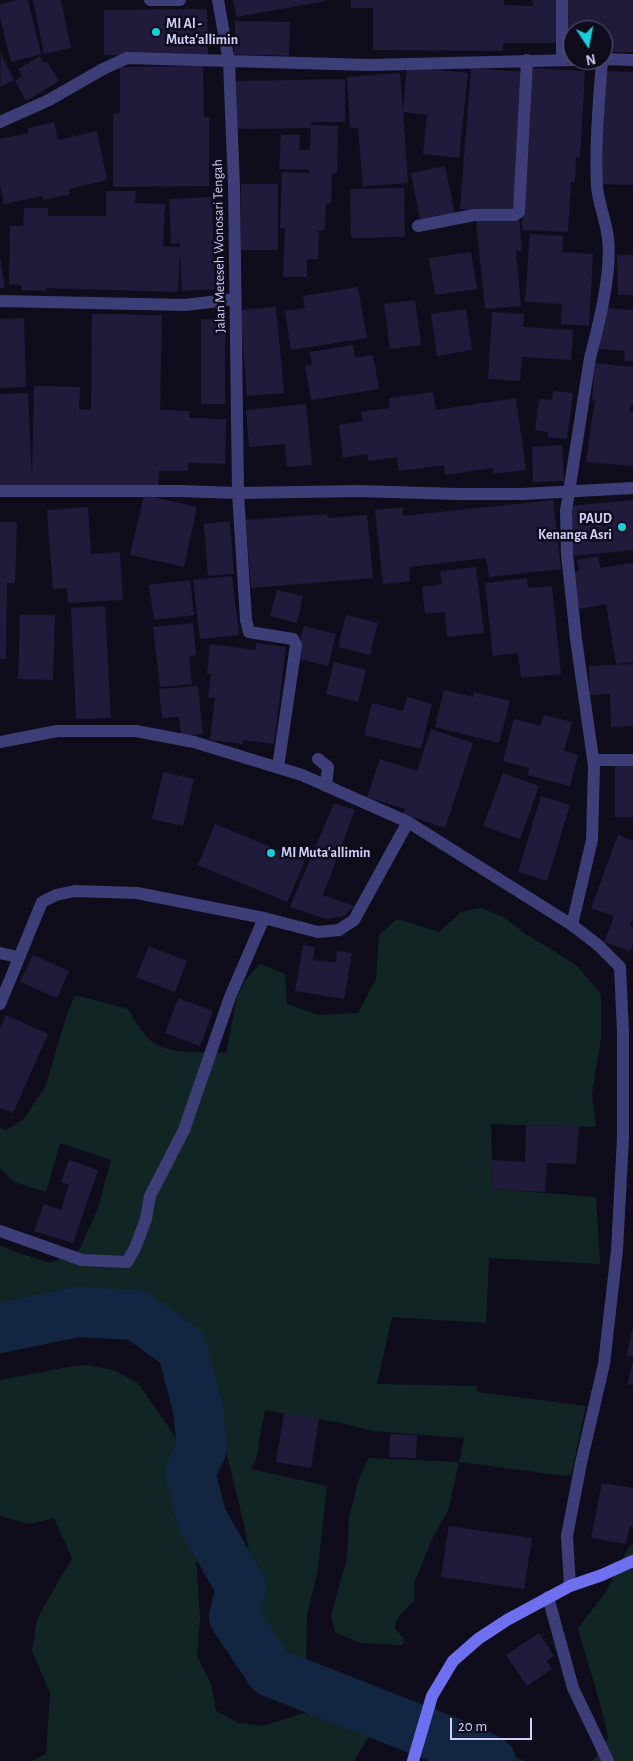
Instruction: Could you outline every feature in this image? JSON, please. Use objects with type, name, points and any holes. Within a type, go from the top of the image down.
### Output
[{"type":"main road","points":[[413,1761],[432,1696],[453,1661],[465,1650],[507,1620],[548,1597],[570,1586],[602,1575],[633,1561]]},
{"type":"street","points":[[150,0],[180,0]]},
{"type":"street","name":"Jalan Meteseh Wonosari Tengah","points":[[218,0],[229,62],[234,186],[238,493],[247,629],[253,633],[293,639],[296,645],[278,767]]},
{"type":"street","points":[[562,0],[564,20]]},
{"type":"street","points":[[0,122],[49,100],[103,69],[128,58],[369,65],[563,60]]},
{"type":"street","points":[[418,226],[474,214],[514,215],[519,212],[527,60]]},
{"type":"street","points":[[613,60],[633,60]]},
{"type":"street","points":[[572,925],[592,840],[593,760],[576,639],[567,554],[566,511],[590,358],[608,260],[608,236],[597,185],[598,110],[602,70]]},
{"type":"street","points":[[0,301],[185,305],[235,298]]},
{"type":"street","points":[[0,491],[181,490],[238,493],[359,492],[457,494],[569,492],[633,488]]},
{"type":"street","points":[[0,742],[57,731],[136,731],[194,742],[302,775],[408,822],[572,925],[604,951],[620,967],[623,1032],[623,1138],[617,1250],[604,1364],[581,1463],[567,1536],[570,1586]]},
{"type":"street","points":[[318,759],[328,768],[326,786]]},
{"type":"street","points":[[593,760],[633,760]]},
{"type":"street","points":[[0,1004],[42,902],[56,895],[75,891],[137,893],[264,918],[318,932],[339,930],[354,920],[408,822]]},
{"type":"street","points":[[0,1231],[82,1260],[127,1262],[135,1248],[146,1219],[150,1196],[184,1130],[230,997],[264,918]]},
{"type":"street","points":[[0,953],[18,957]]},
{"type":"street","points":[[548,1597],[573,1688],[608,1761]]},
{"type":"green space","points":[[482,908],[503,917],[526,934],[576,965],[601,994],[601,1039],[592,1094],[596,1127],[491,1124],[493,1189],[596,1197],[600,1264],[489,1258],[486,1323],[392,1317],[377,1384],[477,1386],[477,1392],[586,1406],[571,1475],[566,1476],[459,1462],[464,1438],[372,1431],[342,1423],[265,1410],[256,1459],[251,1469],[327,1486],[318,1569],[307,1614],[306,1660],[282,1648],[266,1635],[243,1520],[220,1427],[182,1327],[162,1314],[89,1288],[0,1307],[0,1245],[18,1253],[51,1263],[79,1251],[98,1208],[111,1160],[60,1143],[46,1192],[14,1182],[0,1168],[0,1128],[6,1130],[24,1119],[46,1085],[66,1017],[75,995],[128,1009],[149,1039],[164,1048],[191,1052],[226,1053],[237,997],[247,978],[260,964],[285,974],[287,1004],[318,1015],[358,1013],[376,979],[379,935],[397,919],[439,932],[461,912]]},
{"type":"green space","points":[[87,1365],[113,1370],[138,1383],[176,1438],[186,1504],[195,1539],[200,1618],[197,1656],[211,1684],[216,1711],[239,1723],[263,1726],[329,1705],[372,1731],[354,1761],[32,1761],[46,1754],[50,1693],[32,1651],[37,1619],[72,1558],[54,1518],[29,1524],[0,1516],[0,1380]]},
{"type":"green space","points":[[369,1458],[459,1462],[448,1511],[433,1537],[414,1583],[415,1600],[397,1621],[395,1629],[404,1638],[403,1645],[360,1643],[335,1632],[331,1615],[347,1558],[349,1518],[358,1481]]},
{"type":"green space","points":[[633,1544],[633,1761],[593,1761],[608,1738],[578,1628],[605,1593],[629,1547]]},
{"type":"green space","points":[[465,1724],[520,1759],[524,1761],[450,1761]]},
{"type":"building","points":[[28,0],[41,54],[11,62],[0,17],[0,4]]},
{"type":"building","points":[[33,0],[61,0],[71,48],[44,54]]},
{"type":"building","points":[[233,0],[326,0],[326,1],[236,17]]},
{"type":"building","points":[[351,0],[504,0],[504,5],[533,6],[533,0],[561,0],[560,43],[503,43],[503,51],[373,50],[373,8],[351,8]]},
{"type":"building","points":[[565,0],[633,0],[633,52],[613,52],[613,20],[565,20]]},
{"type":"building","name":"MI Al - Muta'allimin","points":[[207,9],[208,55],[104,55],[104,10]]},
{"type":"building","points":[[235,21],[290,22],[289,56],[234,54]]},
{"type":"building","points":[[1,49],[3,58],[14,80],[0,87]]},
{"type":"building","points":[[40,56],[44,63],[47,62],[59,81],[26,101],[15,81],[22,76],[18,69]]},
{"type":"building","points":[[203,66],[204,117],[209,117],[209,186],[113,187],[113,114],[120,113],[120,67]]},
{"type":"building","points":[[407,67],[468,73],[459,158],[423,154],[427,115],[403,112]]},
{"type":"building","points":[[471,68],[524,72],[513,213],[460,209]]},
{"type":"building","points":[[531,68],[585,71],[580,158],[576,157],[575,182],[571,182],[568,232],[522,230]]},
{"type":"building","points":[[605,71],[633,72],[633,185],[602,184]]},
{"type":"building","points":[[400,73],[408,183],[363,186],[358,128],[350,128],[347,77]]},
{"type":"building","points":[[345,79],[345,122],[311,122],[311,125],[338,126],[337,174],[332,173],[331,204],[326,203],[325,230],[319,230],[318,259],[307,259],[307,277],[283,277],[285,228],[280,229],[282,172],[309,173],[309,170],[279,169],[281,135],[300,135],[299,150],[310,150],[311,128],[237,129],[236,81]]},
{"type":"building","points":[[54,122],[58,140],[97,131],[107,180],[69,189],[70,194],[43,200],[43,196],[4,204],[0,184],[0,139],[29,133],[28,128]]},
{"type":"building","points":[[445,166],[455,214],[420,220],[411,173]]},
{"type":"building","points":[[241,184],[278,184],[278,250],[241,250]]},
{"type":"building","points":[[404,188],[405,237],[351,238],[350,189]]},
{"type":"building","points":[[106,191],[136,191],[135,203],[165,204],[163,246],[180,247],[180,243],[171,244],[169,199],[212,197],[215,289],[182,291],[180,252],[178,292],[46,288],[46,291],[22,290],[21,285],[9,284],[10,226],[23,226],[24,208],[48,208],[48,216],[106,216]]},
{"type":"building","points":[[519,216],[522,251],[516,251],[521,306],[485,309],[476,221]]},
{"type":"building","points":[[530,234],[563,236],[562,252],[593,254],[589,326],[561,324],[562,304],[525,302]]},
{"type":"building","points":[[471,252],[477,289],[435,295],[429,258]]},
{"type":"building","points":[[617,255],[633,255],[633,295],[618,295]]},
{"type":"building","points":[[0,257],[5,287],[0,288]]},
{"type":"building","points":[[358,287],[367,338],[291,350],[285,311],[305,308],[303,296]]},
{"type":"building","points":[[415,300],[421,345],[390,349],[384,304]]},
{"type":"building","points":[[276,307],[284,393],[247,396],[240,310]]},
{"type":"building","points":[[602,308],[633,310],[633,361],[624,361],[625,351],[599,349]]},
{"type":"building","points":[[466,309],[472,350],[437,356],[431,314]]},
{"type":"building","points":[[492,312],[524,314],[523,327],[573,330],[571,360],[522,357],[520,381],[488,379]]},
{"type":"building","points":[[92,314],[162,315],[160,410],[190,411],[189,418],[226,419],[225,464],[188,463],[188,471],[159,471],[158,487],[0,486],[0,394],[28,393],[32,478],[34,386],[80,387],[79,409],[91,410]]},
{"type":"building","points":[[24,318],[26,387],[0,388],[0,319]]},
{"type":"building","points":[[201,319],[225,320],[225,404],[201,404]]},
{"type":"building","points":[[353,345],[355,358],[373,355],[379,389],[311,400],[305,366],[312,365],[310,352]]},
{"type":"building","points":[[595,363],[633,367],[633,403],[629,411],[633,412],[633,466],[586,462],[595,400],[592,400]]},
{"type":"building","points":[[553,391],[573,393],[567,439],[548,437],[548,432],[535,430],[539,399],[552,400]]},
{"type":"building","points":[[433,392],[436,410],[516,398],[526,470],[493,474],[493,468],[445,475],[444,465],[399,471],[397,457],[368,461],[367,454],[343,458],[339,425],[363,421],[361,412],[390,408],[389,398]]},
{"type":"building","points":[[306,404],[312,465],[287,467],[285,444],[249,447],[246,410]]},
{"type":"building","points":[[562,445],[564,481],[533,482],[532,447]]},
{"type":"building","points":[[144,495],[197,507],[184,567],[130,555]]},
{"type":"building","points":[[553,500],[561,569],[489,577],[486,558],[409,567],[410,581],[383,584],[375,510],[403,507],[403,516]]},
{"type":"building","points":[[633,500],[633,550],[573,556],[569,506]]},
{"type":"building","points":[[88,507],[91,554],[120,552],[123,600],[68,603],[67,588],[53,589],[47,510]]},
{"type":"building","points":[[327,514],[328,518],[367,515],[373,578],[251,588],[246,520]]},
{"type":"building","points":[[230,521],[234,574],[208,576],[204,524]]},
{"type":"building","points":[[0,522],[17,522],[15,583],[7,583],[6,659],[0,659]]},
{"type":"building","points":[[598,556],[600,568],[633,563],[633,662],[616,664],[606,604],[579,609],[573,572],[579,571],[577,560]]},
{"type":"building","points":[[476,567],[484,633],[447,637],[445,612],[425,614],[422,587],[442,584],[440,571]]},
{"type":"building","points":[[232,576],[239,635],[200,639],[193,580]]},
{"type":"building","points":[[527,578],[528,588],[552,586],[561,674],[521,678],[518,653],[493,656],[485,583]]},
{"type":"building","points":[[190,580],[194,615],[154,620],[149,585]]},
{"type":"building","points":[[277,590],[303,596],[297,623],[270,616]]},
{"type":"building","points":[[105,606],[111,718],[76,719],[71,608]]},
{"type":"building","points":[[20,615],[55,615],[53,680],[18,679]]},
{"type":"building","points":[[346,615],[378,623],[370,655],[338,647]]},
{"type":"building","points":[[193,623],[196,655],[189,656],[192,684],[160,687],[153,627]]},
{"type":"building","points":[[304,626],[336,634],[328,666],[296,658]]},
{"type":"building","points":[[256,643],[286,647],[274,744],[243,740],[243,744],[210,740],[215,698],[208,698],[211,674],[207,674],[210,644],[255,650]]},
{"type":"building","points":[[334,662],[366,670],[358,702],[326,694]]},
{"type":"building","points":[[633,664],[633,726],[611,727],[610,694],[590,695],[589,666]]},
{"type":"building","points":[[198,686],[203,734],[181,736],[179,717],[162,718],[159,689]]},
{"type":"building","points":[[444,690],[473,697],[474,692],[510,701],[499,743],[435,727]]},
{"type":"building","points":[[407,697],[432,704],[421,749],[364,735],[372,703],[403,711]]},
{"type":"building","points":[[544,715],[572,722],[564,751],[578,755],[570,786],[528,775],[529,768],[503,761],[514,719],[541,726]]},
{"type":"building","points":[[431,729],[473,743],[445,828],[403,814],[405,809],[367,797],[380,759],[417,771]]},
{"type":"building","points":[[615,766],[633,766],[633,817],[615,817]]},
{"type":"building","points":[[163,772],[194,779],[183,826],[152,819]]},
{"type":"building","points":[[503,773],[539,786],[520,839],[483,826]]},
{"type":"building","points":[[541,796],[570,805],[547,881],[518,872]]},
{"type":"building","points":[[334,803],[355,810],[323,895],[354,906],[344,916],[326,919],[290,907]]},
{"type":"building","points":[[215,824],[305,861],[287,902],[198,865]]},
{"type":"building","points":[[618,835],[633,841],[633,917],[630,926],[633,927],[633,944],[630,951],[604,942],[614,916],[591,908]]},
{"type":"building","points":[[303,945],[315,947],[313,960],[336,963],[337,951],[352,953],[344,999],[295,991]]},
{"type":"building","points":[[149,946],[187,961],[175,992],[136,977]]},
{"type":"building","points":[[33,955],[69,971],[57,998],[20,982]]},
{"type":"building","points":[[178,998],[213,1011],[200,1046],[165,1033]]},
{"type":"building","points":[[6,1015],[48,1034],[13,1113],[0,1108],[0,1029]]},
{"type":"building","points":[[526,1125],[579,1126],[576,1164],[547,1163],[545,1192],[493,1189],[492,1160],[525,1162]]},
{"type":"building","points":[[69,1160],[98,1170],[73,1243],[34,1231],[44,1204],[61,1210],[69,1185],[61,1182]]},
{"type":"building","points":[[633,1330],[633,1357],[627,1356]]},
{"type":"building","points":[[633,1364],[633,1385],[628,1384]]},
{"type":"building","points":[[284,1413],[319,1419],[311,1468],[276,1462]]},
{"type":"building","points":[[390,1434],[417,1435],[416,1458],[389,1457]]},
{"type":"building","points":[[602,1483],[633,1488],[633,1527],[630,1526],[626,1544],[591,1538]]},
{"type":"building","points":[[449,1526],[532,1538],[524,1589],[441,1577]]},
{"type":"building","points":[[539,1633],[554,1656],[547,1661],[552,1669],[527,1686],[506,1655]]},
{"type":"waterway","points":[[0,1328],[77,1312],[137,1315],[182,1348],[198,1409],[202,1448],[190,1473],[202,1519],[241,1587],[234,1617],[271,1672],[470,1750],[491,1761]]},
{"type":"place","name":"MI Al - Muta'allimin","points":[[156,32]]},
{"type":"place","name":"PAUD Kenanga Asri","points":[[622,527]]},
{"type":"place","name":"MI Muta'allimin","points":[[271,853]]}]
